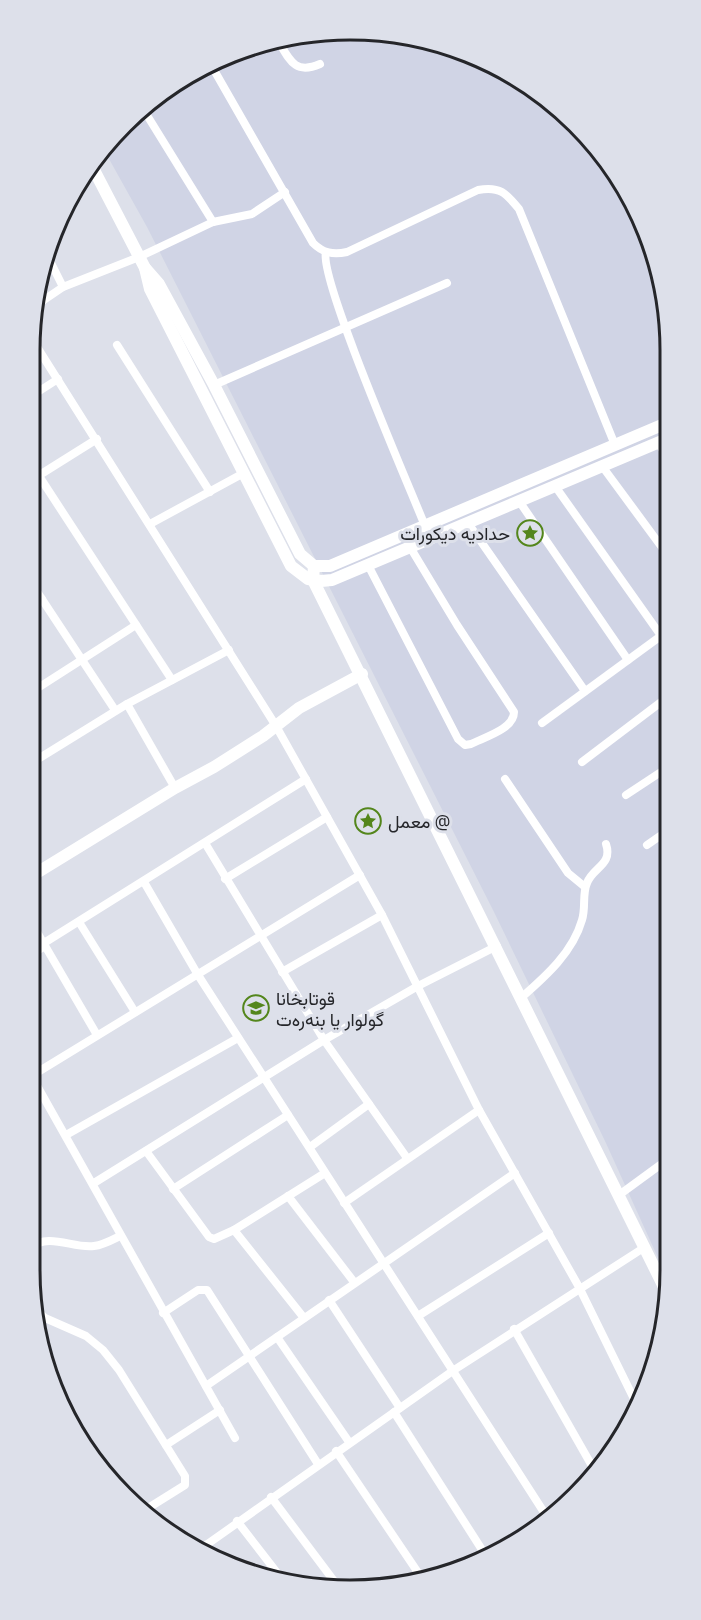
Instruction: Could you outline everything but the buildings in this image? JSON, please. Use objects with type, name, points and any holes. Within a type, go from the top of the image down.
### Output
[{"type":"main road","points":[[96,174],[142,263],[150,289],[242,474],[291,566],[302,576],[313,580],[332,580],[660,441]]},
{"type":"main road","points":[[142,263],[159,285],[214,385],[300,554],[314,566],[330,566],[660,426]]},
{"type":"main road","points":[[314,566],[313,580],[362,674],[660,1278]]},
{"type":"main road","points":[[40,871],[214,767],[276,726],[298,708],[362,674]]},
{"type":"street","points":[[282,48],[291,64],[298,69],[304,70],[320,64]]},
{"type":"street","points":[[215,71],[313,243],[327,252],[347,252],[478,189],[495,187],[507,194],[519,209],[615,445]]},
{"type":"street","points":[[147,116],[213,222]]},
{"type":"street","points":[[45,300],[63,287],[142,263],[213,222],[252,214],[285,192]]},
{"type":"street","points":[[327,252],[326,267],[346,328],[425,526]]},
{"type":"street","points":[[52,266],[63,287]]},
{"type":"street","points":[[214,385],[447,283]]},
{"type":"street","points":[[117,345],[210,492]]},
{"type":"street","points":[[40,351],[276,726],[382,915],[479,1110],[579,1287],[633,1397]]},
{"type":"street","points":[[40,391],[58,379]]},
{"type":"street","points":[[40,475],[97,439]]},
{"type":"street","points":[[602,466],[660,545]]},
{"type":"street","points":[[150,524],[242,474]]},
{"type":"street","points":[[40,478],[172,680]]},
{"type":"street","points":[[555,486],[660,635]]},
{"type":"street","points":[[519,501],[628,660]]},
{"type":"street","points":[[468,523],[585,691]]},
{"type":"street","points":[[368,565],[458,739],[465,745],[471,744],[509,725],[514,712],[457,625],[410,547]]},
{"type":"street","points":[[40,596],[115,710]]},
{"type":"street","points":[[40,687],[136,625]]},
{"type":"street","points":[[542,723],[660,637]]},
{"type":"street","points":[[40,758],[115,710],[229,651]]},
{"type":"street","points":[[582,762],[660,703]]},
{"type":"street","points":[[127,704],[176,788]]},
{"type":"street","points":[[626,795],[660,773]]},
{"type":"street","points":[[40,947],[306,779]]},
{"type":"street","points":[[505,779],[568,873],[585,887]]},
{"type":"street","points":[[225,879],[327,817]]},
{"type":"street","points":[[647,845],[660,837]]},
{"type":"street","points":[[205,843],[324,1040],[406,1158]]},
{"type":"street","points":[[522,997],[553,969],[575,937],[584,912],[585,887],[605,862],[608,854],[606,844]]},
{"type":"street","points":[[40,1071],[360,875]]},
{"type":"street","points":[[144,882],[198,975],[263,1078],[310,1147],[544,1512]]},
{"type":"street","points":[[282,972],[382,915]]},
{"type":"street","points":[[79,922],[135,1012]]},
{"type":"street","points":[[40,937],[97,1035]]},
{"type":"street","points":[[94,1183],[324,1040],[418,986],[497,946]]},
{"type":"street","points":[[66,1135],[238,1038]]},
{"type":"street","points":[[40,1091],[94,1183],[120,1236],[235,1438]]},
{"type":"street","points":[[310,1147],[369,1104]]},
{"type":"street","points":[[344,1203],[406,1158],[479,1110]]},
{"type":"street","points":[[173,1189],[288,1114]]},
{"type":"street","points":[[146,1151],[209,1237],[218,1239],[325,1173]]},
{"type":"street","points":[[619,1195],[660,1165]]},
{"type":"street","points":[[206,1386],[382,1262],[514,1173]]},
{"type":"street","points":[[288,1196],[354,1282]]},
{"type":"street","points":[[234,1230],[304,1318]]},
{"type":"street","points":[[418,1316],[549,1233]]},
{"type":"street","points":[[40,1244],[57,1241],[93,1247],[120,1236]]},
{"type":"street","points":[[207,1545],[336,1451],[514,1329],[645,1247]]},
{"type":"street","points":[[163,1313],[198,1290],[205,1289],[318,1464]]},
{"type":"street","points":[[329,1300],[483,1550]]},
{"type":"street","points":[[44,1317],[86,1336],[103,1350],[119,1370],[187,1481],[183,1487],[150,1506]]},
{"type":"street","points":[[514,1329],[591,1464]]},
{"type":"street","points":[[277,1337],[349,1442]]},
{"type":"street","points":[[166,1445],[220,1410]]},
{"type":"street","points":[[336,1451],[419,1572]]},
{"type":"street","points":[[271,1497],[332,1579]]},
{"type":"street","points":[[237,1521],[275,1570]]},
{"type":"shaded area","points":[[350,40],[391,43],[431,51],[469,64],[506,82],[555,117],[570,131],[608,178],[629,213],[650,270],[660,330],[660,1262],[605,1141],[494,912],[147,227],[108,158],[146,117],[178,93],[213,72],[232,64],[290,46]]},
{"type":"place","name":"حداديه ديكورات","points":[[530,533]]},
{"type":"place","name":"معمل @","points":[[368,821]]},
{"type":"place","name":"قوتابخانا گولوار یا بنەرەت","points":[[256,1008]]}]
